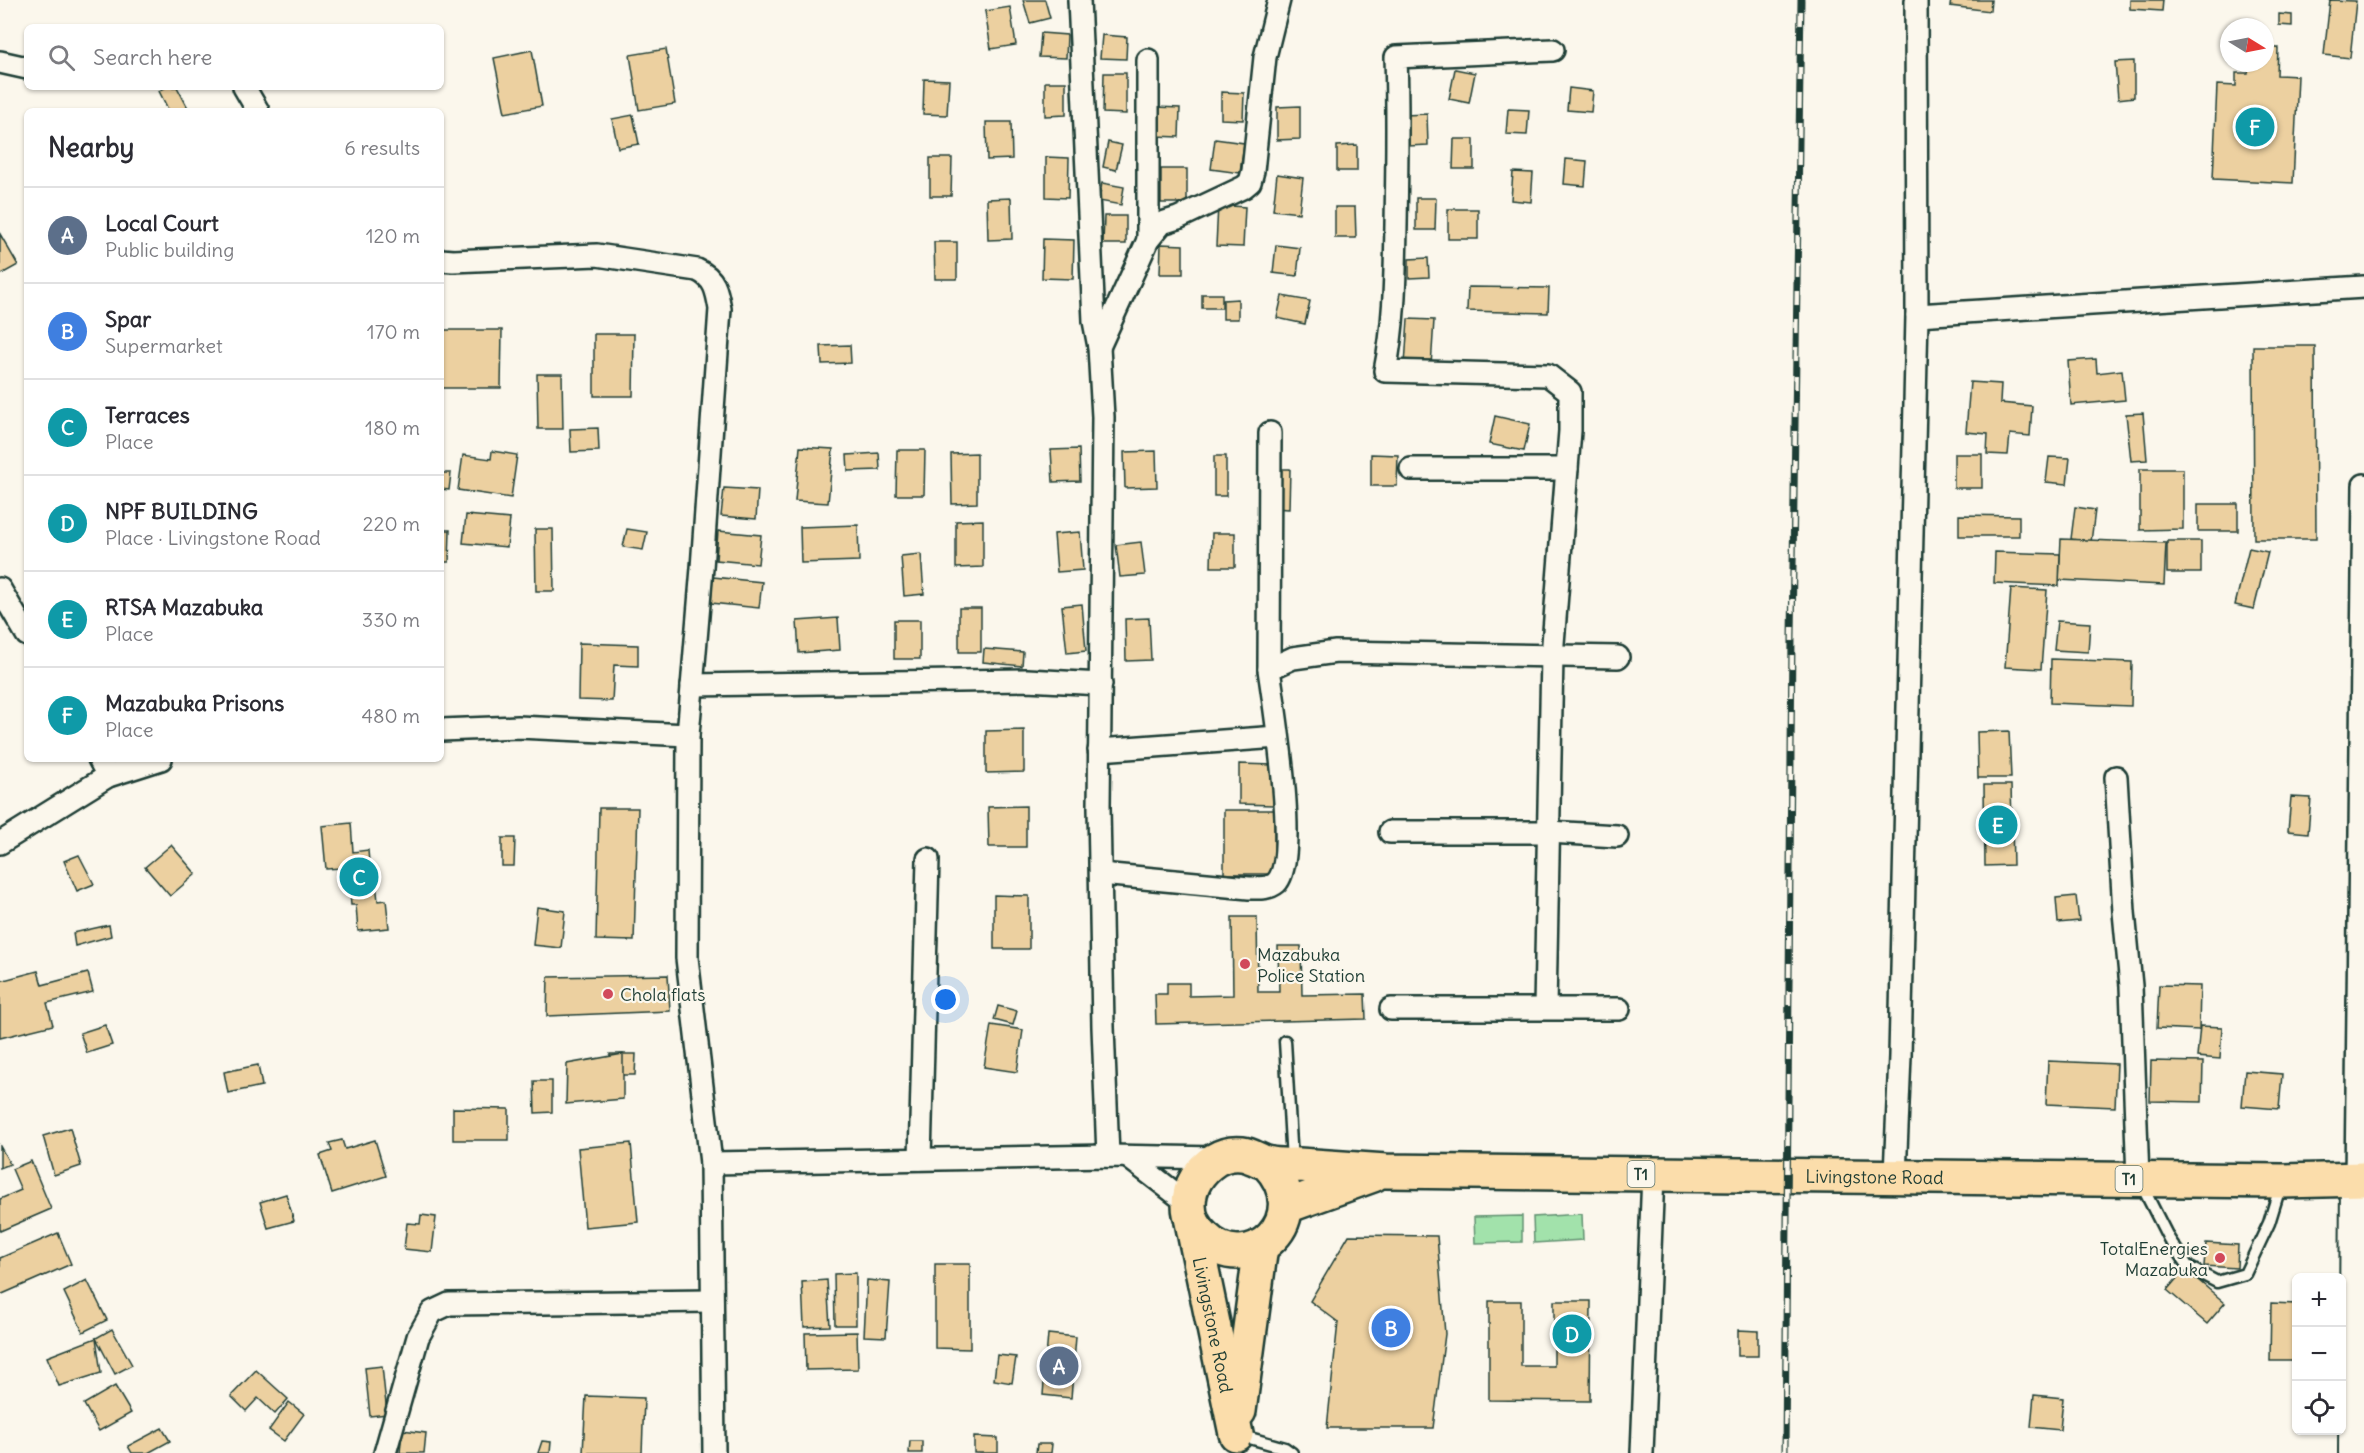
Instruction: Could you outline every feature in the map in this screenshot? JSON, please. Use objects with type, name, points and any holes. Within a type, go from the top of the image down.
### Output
[{"type":"highway","name":"Livingstone Road","points":[[1236,1444],[1190,1210],[1192,1185],[1202,1169],[1218,1158],[1230,1154],[1243,1154],[1280,1164],[1386,1171],[2138,1179],[2360,1179]]},
{"type":"highway","points":[[1261,1246],[1279,1229],[1287,1206],[1285,1190],[1278,1175],[1280,1164]]},
{"type":"highway","name":"Livingstone Road","points":[[1287,1206],[1386,1171]]},
{"type":"highway","name":"Livingstone Road","points":[[1190,1210],[1198,1232],[1211,1244],[1227,1251],[1244,1251],[1261,1246],[1236,1444]]},
{"type":"main road","points":[[2354,1453],[2360,1179]]},
{"type":"street","points":[[1079,0],[1094,321],[1099,347],[1103,417],[1099,750],[1103,1027],[1118,1156],[1190,1210]]},
{"type":"street","points":[[1099,347],[1148,240],[1162,223],[1232,193],[1250,182],[1265,57],[1279,0]]},
{"type":"street","points":[[1895,1175],[1900,1056],[1917,315],[1916,0]]},
{"type":"street","points":[[1545,1008],[1552,656],[1567,469],[1570,392],[1548,375],[1385,371],[1395,308],[1398,155],[1395,57],[1553,50]]},
{"type":"street","points":[[1148,60],[1148,240]]},
{"type":"street","points":[[0,62],[24,67]]},
{"type":"street","points":[[246,90],[256,108]]},
{"type":"street","points":[[444,260],[597,255],[697,270],[707,275],[714,283],[720,309],[688,735],[687,958],[711,1163],[714,1453]]},
{"type":"street","points":[[1917,315],[2364,287]]},
{"type":"street","points":[[1101,874],[1249,888],[1269,887],[1277,882],[1283,871],[1287,834],[1269,669],[1270,433]]},
{"type":"street","points":[[1411,469],[1567,469]]},
{"type":"street","points":[[2360,1179],[2364,485]]},
{"type":"street","points":[[0,589],[24,630]]},
{"type":"street","points":[[1269,669],[1293,658],[1336,652],[1618,657]]},
{"type":"street","points":[[692,685],[1027,680],[1101,684]]},
{"type":"street","points":[[444,730],[518,727],[688,735]]},
{"type":"street","points":[[1099,750],[1278,737]]},
{"type":"street","points":[[0,843],[104,767],[139,762]]},
{"type":"street","points":[[2116,777],[2131,986],[2138,1179]]},
{"type":"street","points":[[1390,832],[1549,832],[1617,836]]},
{"type":"street","points":[[920,1159],[928,859]]},
{"type":"street","points":[[1391,1010],[1618,1009]]},
{"type":"street","points":[[711,1163],[1118,1156],[1218,1158]]},
{"type":"street","points":[[1642,1453],[1653,1174]]},
{"type":"street","points":[[385,1453],[418,1337],[432,1312],[449,1304],[712,1301]]},
{"type":"lane","points":[[1280,1164],[1286,1041]]},
{"type":"lane","points":[[2138,1179],[2169,1239],[2188,1267],[2217,1282],[2245,1274],[2269,1223],[2282,1180]]},
{"type":"lane","points":[[1236,1444],[1285,1448],[1292,1453]]},
{"type":"green space","points":[[1582,1214],[1583,1240],[1534,1243],[1533,1217]]},
{"type":"green space","points":[[1522,1216],[1522,1242],[1475,1243],[1474,1217]]},
{"type":"building","points":[[1023,0],[1045,0],[1050,18],[1030,23]]},
{"type":"building","points":[[1951,0],[1991,0],[1990,11],[1950,6]]},
{"type":"building","points":[[2130,0],[2163,0],[2162,11],[2130,9]]},
{"type":"building","points":[[2330,0],[2356,1],[2350,58],[2324,55]]},
{"type":"building","points":[[1010,7],[1016,45],[991,49],[985,11]]},
{"type":"building","points":[[2279,14],[2292,15],[2292,26],[2279,25]]},
{"type":"building","points":[[1041,33],[1067,35],[1066,58],[1039,57]]},
{"type":"building","points":[[1102,35],[1127,37],[1126,59],[1100,58]]},
{"type":"building","points":[[2274,48],[2278,48],[2277,75],[2298,76],[2293,183],[2213,179],[2217,85],[2236,86],[2236,73],[2274,72]]},
{"type":"building","points":[[666,49],[675,104],[639,110],[630,55]]},
{"type":"building","points":[[532,50],[542,106],[505,113],[494,58]]},
{"type":"building","points":[[2134,61],[2134,97],[2118,99],[2115,62]]},
{"type":"building","points":[[1455,69],[1475,73],[1469,103],[1449,99]]},
{"type":"building","points":[[1104,73],[1126,73],[1126,114],[1103,113]]},
{"type":"building","points":[[924,79],[949,80],[947,115],[923,114]]},
{"type":"building","points":[[1045,82],[1066,82],[1066,115],[1045,116]]},
{"type":"building","points":[[1569,88],[1593,91],[1591,112],[1567,110]]},
{"type":"building","points":[[179,90],[188,108],[168,108],[159,91]]},
{"type":"building","points":[[1221,92],[1244,93],[1243,120],[1221,119]]},
{"type":"building","points":[[1300,106],[1300,139],[1277,140],[1277,107]]},
{"type":"building","points":[[1157,107],[1180,108],[1179,137],[1156,136]]},
{"type":"building","points":[[1508,109],[1529,110],[1527,135],[1506,134]]},
{"type":"building","points":[[1427,114],[1428,145],[1408,146],[1405,115]]},
{"type":"building","points":[[633,115],[639,144],[618,148],[612,119]]},
{"type":"building","points":[[986,122],[1011,122],[1012,159],[987,160]]},
{"type":"building","points":[[1215,139],[1244,143],[1240,173],[1211,169]]},
{"type":"building","points":[[1454,139],[1474,139],[1474,169],[1453,169]]},
{"type":"building","points":[[1108,142],[1122,145],[1116,170],[1103,167]]},
{"type":"building","points":[[1357,145],[1357,171],[1337,171],[1337,146]]},
{"type":"building","points":[[1046,157],[1069,158],[1068,198],[1046,197]]},
{"type":"building","points":[[930,158],[952,158],[951,196],[930,196]]},
{"type":"building","points":[[1566,159],[1587,161],[1585,186],[1564,184]]},
{"type":"building","points":[[1161,169],[1187,169],[1187,203],[1161,203]]},
{"type":"building","points":[[1513,172],[1533,173],[1531,202],[1511,200]]},
{"type":"building","points":[[1277,174],[1303,178],[1299,213],[1273,210]]},
{"type":"building","points":[[1102,183],[1124,187],[1121,205],[1099,201]]},
{"type":"building","points":[[1011,198],[1012,239],[988,240],[987,199]]},
{"type":"building","points":[[1416,198],[1436,198],[1435,230],[1416,230]]},
{"type":"building","points":[[1218,205],[1245,207],[1243,247],[1216,246]]},
{"type":"building","points":[[1335,207],[1355,207],[1356,238],[1335,238]]},
{"type":"building","points":[[1448,209],[1478,209],[1478,239],[1448,239]]},
{"type":"building","points":[[1104,216],[1126,216],[1126,244],[1103,244]]},
{"type":"building","points":[[0,234],[18,265],[0,275]]},
{"type":"building","points":[[1043,239],[1074,240],[1073,279],[1042,278]]},
{"type":"building","points":[[934,242],[957,242],[957,279],[935,279]]},
{"type":"building","points":[[1161,244],[1183,245],[1183,274],[1160,274]]},
{"type":"building","points":[[1276,245],[1300,248],[1297,276],[1273,273]]},
{"type":"building","points":[[1428,258],[1429,277],[1409,278],[1409,259]]},
{"type":"building","points":[[1468,287],[1549,288],[1548,313],[1467,311]]},
{"type":"building","points":[[1202,294],[1222,294],[1222,308],[1202,308]]},
{"type":"building","points":[[1282,296],[1310,301],[1305,324],[1277,318]]},
{"type":"building","points":[[1238,299],[1238,319],[1223,319],[1223,300]]},
{"type":"building","points":[[1408,319],[1434,320],[1431,366],[1405,365]]},
{"type":"building","points":[[444,330],[502,330],[501,388],[444,388]]},
{"type":"building","points":[[594,334],[634,334],[633,396],[594,396]]},
{"type":"building","points":[[850,345],[851,363],[822,364],[821,346]]},
{"type":"building","points":[[2253,346],[2315,346],[2316,539],[2254,539]]},
{"type":"building","points":[[2096,359],[2097,373],[2122,370],[2125,400],[2071,405],[2068,361]]},
{"type":"building","points":[[537,374],[562,374],[563,429],[538,429]]},
{"type":"building","points":[[1970,382],[2001,384],[2000,403],[2032,406],[2030,436],[2010,434],[2008,455],[1987,454],[1988,434],[1966,432]]},
{"type":"building","points":[[2143,413],[2147,460],[2131,461],[2126,414]]},
{"type":"building","points":[[1495,416],[1530,424],[1524,451],[1489,444]]},
{"type":"building","points":[[598,428],[599,451],[571,452],[570,429]]},
{"type":"building","points":[[800,447],[833,449],[828,503],[795,501]]},
{"type":"building","points":[[1079,449],[1080,481],[1053,482],[1051,450]]},
{"type":"building","points":[[897,450],[925,450],[924,495],[896,495]]},
{"type":"building","points":[[492,451],[517,455],[511,498],[458,490],[463,455],[491,459]]},
{"type":"building","points":[[1156,451],[1157,487],[1125,488],[1124,452]]},
{"type":"building","points":[[879,453],[880,470],[848,471],[847,455]]},
{"type":"building","points":[[977,453],[977,503],[952,504],[951,454]]},
{"type":"building","points":[[1371,454],[1398,455],[1397,486],[1371,486]]},
{"type":"building","points":[[1954,454],[1982,454],[1982,488],[1954,488]]},
{"type":"building","points":[[1214,456],[1226,456],[1226,496],[1214,496]]},
{"type":"building","points":[[2049,457],[2070,458],[2067,484],[2046,482]]},
{"type":"building","points":[[1274,469],[1290,469],[1289,509],[1273,508]]},
{"type":"building","points":[[2140,469],[2183,469],[2183,529],[2140,530]]},
{"type":"building","points":[[444,473],[451,473],[449,490],[444,489]]},
{"type":"building","points":[[724,488],[758,490],[756,519],[721,516]]},
{"type":"building","points":[[2198,504],[2238,504],[2238,531],[2198,531]]},
{"type":"building","points":[[2075,507],[2095,510],[2091,542],[2071,539]]},
{"type":"building","points":[[466,515],[510,519],[507,547],[463,543]]},
{"type":"building","points":[[1959,515],[2019,516],[2019,536],[1959,536]]},
{"type":"building","points":[[983,520],[983,567],[956,568],[956,521]]},
{"type":"building","points":[[858,525],[859,561],[801,563],[800,527]]},
{"type":"building","points":[[535,529],[553,529],[554,591],[536,591]]},
{"type":"building","points":[[627,529],[647,532],[643,550],[623,547]]},
{"type":"building","points":[[444,530],[450,530],[449,562],[444,562]]},
{"type":"building","points":[[718,531],[761,535],[758,564],[716,560]]},
{"type":"building","points":[[1080,532],[1083,570],[1057,572],[1054,534]]},
{"type":"building","points":[[1212,533],[1235,533],[1235,567],[1211,567]]},
{"type":"building","points":[[2061,539],[2166,543],[2164,585],[2059,580]]},
{"type":"building","points":[[2167,541],[2201,541],[2201,573],[2167,573]]},
{"type":"building","points":[[1141,542],[1145,575],[1120,577],[1116,545]]},
{"type":"building","points":[[2249,548],[2268,552],[2254,609],[2235,605]]},
{"type":"building","points":[[1995,552],[2060,554],[2059,586],[1994,583]]},
{"type":"building","points":[[921,554],[924,594],[904,596],[901,556]]},
{"type":"building","points":[[713,577],[762,582],[759,608],[711,603]]},
{"type":"building","points":[[2011,588],[2047,590],[2041,669],[2005,667]]},
{"type":"building","points":[[1082,604],[1086,651],[1067,653],[1062,606]]},
{"type":"building","points":[[959,608],[981,608],[981,652],[959,652]]},
{"type":"building","points":[[838,618],[840,650],[799,653],[797,621]]},
{"type":"building","points":[[1149,618],[1151,660],[1126,661],[1125,619]]},
{"type":"building","points":[[894,620],[920,620],[920,659],[894,659]]},
{"type":"building","points":[[2057,621],[2090,623],[2088,652],[2054,650]]},
{"type":"building","points":[[579,643],[638,645],[638,666],[614,665],[612,701],[578,700]]},
{"type":"building","points":[[984,649],[1023,652],[1022,666],[983,662]]},
{"type":"building","points":[[2051,659],[2132,662],[2131,706],[2050,703]]},
{"type":"building","points":[[1024,730],[1024,772],[986,773],[986,731]]},
{"type":"building","points":[[2009,731],[2011,778],[1978,778],[1977,732]]},
{"type":"building","points":[[1239,764],[1274,765],[1273,805],[1239,804]]},
{"type":"building","points":[[1984,785],[2011,785],[2013,865],[1985,866]]},
{"type":"building","points":[[2291,797],[2311,798],[2308,833],[2288,831]]},
{"type":"building","points":[[1026,806],[1026,847],[989,847],[988,807]]},
{"type":"building","points":[[599,808],[638,808],[634,941],[596,940]]},
{"type":"building","points":[[1224,810],[1274,810],[1274,874],[1224,874]]},
{"type":"building","points":[[351,823],[353,852],[368,850],[370,875],[375,874],[378,901],[386,900],[389,928],[358,931],[356,905],[351,905],[349,879],[343,879],[342,868],[326,869],[322,826]]},
{"type":"building","points":[[502,838],[515,838],[514,866],[502,866]]},
{"type":"building","points":[[171,845],[196,874],[170,896],[145,867]]},
{"type":"building","points":[[79,855],[94,884],[77,891],[64,861]]},
{"type":"building","points":[[994,895],[1029,896],[1029,949],[994,949]]},
{"type":"building","points":[[2076,896],[2079,921],[2058,923],[2056,898]]},
{"type":"building","points":[[537,907],[565,911],[561,948],[533,945]]},
{"type":"building","name":"Mazabuka Police Station","points":[[1232,917],[1257,917],[1258,992],[1279,992],[1278,946],[1301,946],[1302,995],[1365,994],[1366,1019],[1156,1024],[1155,994],[1167,994],[1167,983],[1189,983],[1189,996],[1233,995]]},
{"type":"building","points":[[109,925],[111,936],[75,946],[73,933]]},
{"type":"building","points":[[38,971],[42,985],[88,973],[93,992],[47,1003],[53,1025],[0,1038],[0,981]]},
{"type":"building","name":"Chola flats","points":[[668,975],[670,1011],[547,1016],[548,977]]},
{"type":"building","points":[[2159,985],[2200,986],[2199,1030],[2157,1028]]},
{"type":"building","points":[[998,1006],[1017,1011],[1013,1025],[994,1020]]},
{"type":"building","points":[[105,1025],[112,1045],[87,1053],[80,1033]]},
{"type":"building","points":[[991,1025],[1023,1030],[1017,1072],[984,1067]]},
{"type":"building","points":[[2200,1026],[2222,1027],[2220,1059],[2197,1057]]},
{"type":"building","points":[[610,1054],[636,1054],[635,1075],[610,1075]]},
{"type":"building","points":[[623,1054],[623,1099],[566,1104],[567,1064]]},
{"type":"building","points":[[2048,1061],[2117,1064],[2115,1107],[2046,1104]]},
{"type":"building","points":[[2151,1061],[2203,1062],[2202,1102],[2150,1101]]},
{"type":"building","points":[[258,1065],[262,1086],[228,1093],[224,1072]]},
{"type":"building","points":[[2245,1071],[2282,1074],[2279,1109],[2242,1106]]},
{"type":"building","points":[[534,1081],[552,1081],[552,1112],[535,1113]]},
{"type":"building","points":[[453,1108],[509,1109],[509,1140],[453,1140]]},
{"type":"building","points":[[70,1128],[81,1166],[54,1175],[43,1136]]},
{"type":"building","points":[[342,1140],[345,1149],[375,1140],[386,1176],[332,1193],[320,1155],[332,1151],[329,1143]]},
{"type":"building","points":[[631,1143],[638,1222],[585,1227],[578,1148]]},
{"type":"building","points":[[0,1146],[10,1164],[0,1168]]},
{"type":"building","points":[[31,1161],[51,1209],[0,1231],[0,1199],[21,1190],[12,1169]]},
{"type":"building","points":[[286,1194],[294,1221],[268,1228],[260,1202]]},
{"type":"building","points":[[421,1215],[436,1217],[432,1252],[404,1249],[407,1223],[420,1224]]},
{"type":"building","points":[[58,1233],[71,1264],[0,1295],[0,1258]]},
{"type":"building","points":[[1349,1235],[1437,1236],[1445,1334],[1433,1428],[1327,1428],[1338,1322],[1310,1301]]},
{"type":"building","points":[[2206,1243],[2238,1245],[2237,1268],[2204,1266]]},
{"type":"building","points":[[935,1264],[970,1264],[970,1349],[935,1348]]},
{"type":"building","points":[[2185,1269],[2225,1303],[2207,1324],[2167,1290]]},
{"type":"building","points":[[856,1273],[856,1325],[835,1325],[834,1274]]},
{"type":"building","points":[[87,1280],[107,1320],[83,1332],[64,1292]]},
{"type":"building","points":[[827,1280],[830,1326],[804,1327],[802,1282]]},
{"type":"building","points":[[867,1280],[890,1282],[886,1337],[864,1336]]},
{"type":"building","points":[[1489,1301],[1521,1301],[1521,1366],[1554,1366],[1554,1301],[1591,1301],[1590,1401],[1489,1400]]},
{"type":"building","points":[[2271,1303],[2292,1304],[2292,1361],[2270,1361]]},
{"type":"building","points":[[112,1329],[132,1365],[115,1374],[96,1338]]},
{"type":"building","points":[[1738,1330],[1758,1331],[1758,1356],[1738,1356]]},
{"type":"building","points":[[857,1332],[858,1369],[806,1370],[805,1333]]},
{"type":"building","points":[[1048,1334],[1076,1337],[1071,1398],[1043,1395]]},
{"type":"building","points":[[96,1338],[101,1373],[59,1386],[47,1357]]},
{"type":"building","points":[[997,1355],[1016,1357],[1012,1383],[994,1380]]},
{"type":"building","points":[[382,1366],[387,1414],[370,1416],[365,1368]]},
{"type":"building","points":[[256,1370],[288,1399],[275,1414],[258,1398],[246,1411],[231,1396]]},
{"type":"building","points":[[115,1386],[131,1413],[99,1431],[84,1404]]},
{"type":"building","points":[[2034,1395],[2063,1398],[2060,1430],[2031,1427]]},
{"type":"building","points":[[586,1396],[644,1398],[642,1453],[583,1453]]},
{"type":"building","points":[[289,1402],[304,1414],[284,1441],[269,1430]]},
{"type":"building","points":[[162,1428],[170,1441],[148,1453],[132,1453],[128,1446]]},
{"type":"building","points":[[402,1430],[426,1433],[424,1453],[400,1453]]},
{"type":"building","points":[[974,1437],[998,1438],[998,1453],[974,1453]]},
{"type":"building","points":[[542,1441],[551,1442],[550,1453],[538,1453]]},
{"type":"building","points":[[910,1441],[922,1441],[922,1453],[909,1453]]},
{"type":"building","points":[[1037,1444],[1052,1444],[1051,1453],[1036,1453]]},
{"type":"railway","points":[[1785,1453],[1792,637],[1801,0]]},
{"type":"place","name":"Mazabuka Prisons","points":[[2255,127]]},
{"type":"place","name":"RTSA Mazabuka","points":[[1998,825]]},
{"type":"place","name":"Terraces","points":[[359,877]]},
{"type":"place","name":"Mazabuka Police Station","points":[[1245,964]]},
{"type":"place","name":"Chola flats","points":[[608,994]]},
{"type":"place","name":"TotalEnergies Mazabuka","points":[[2220,1258]]},
{"type":"place","name":"Spar","points":[[1391,1328]]},
{"type":"place","name":"NPF BUILDING","points":[[1572,1334]]},
{"type":"place","name":"Local Court","points":[[1059,1366]]}]
